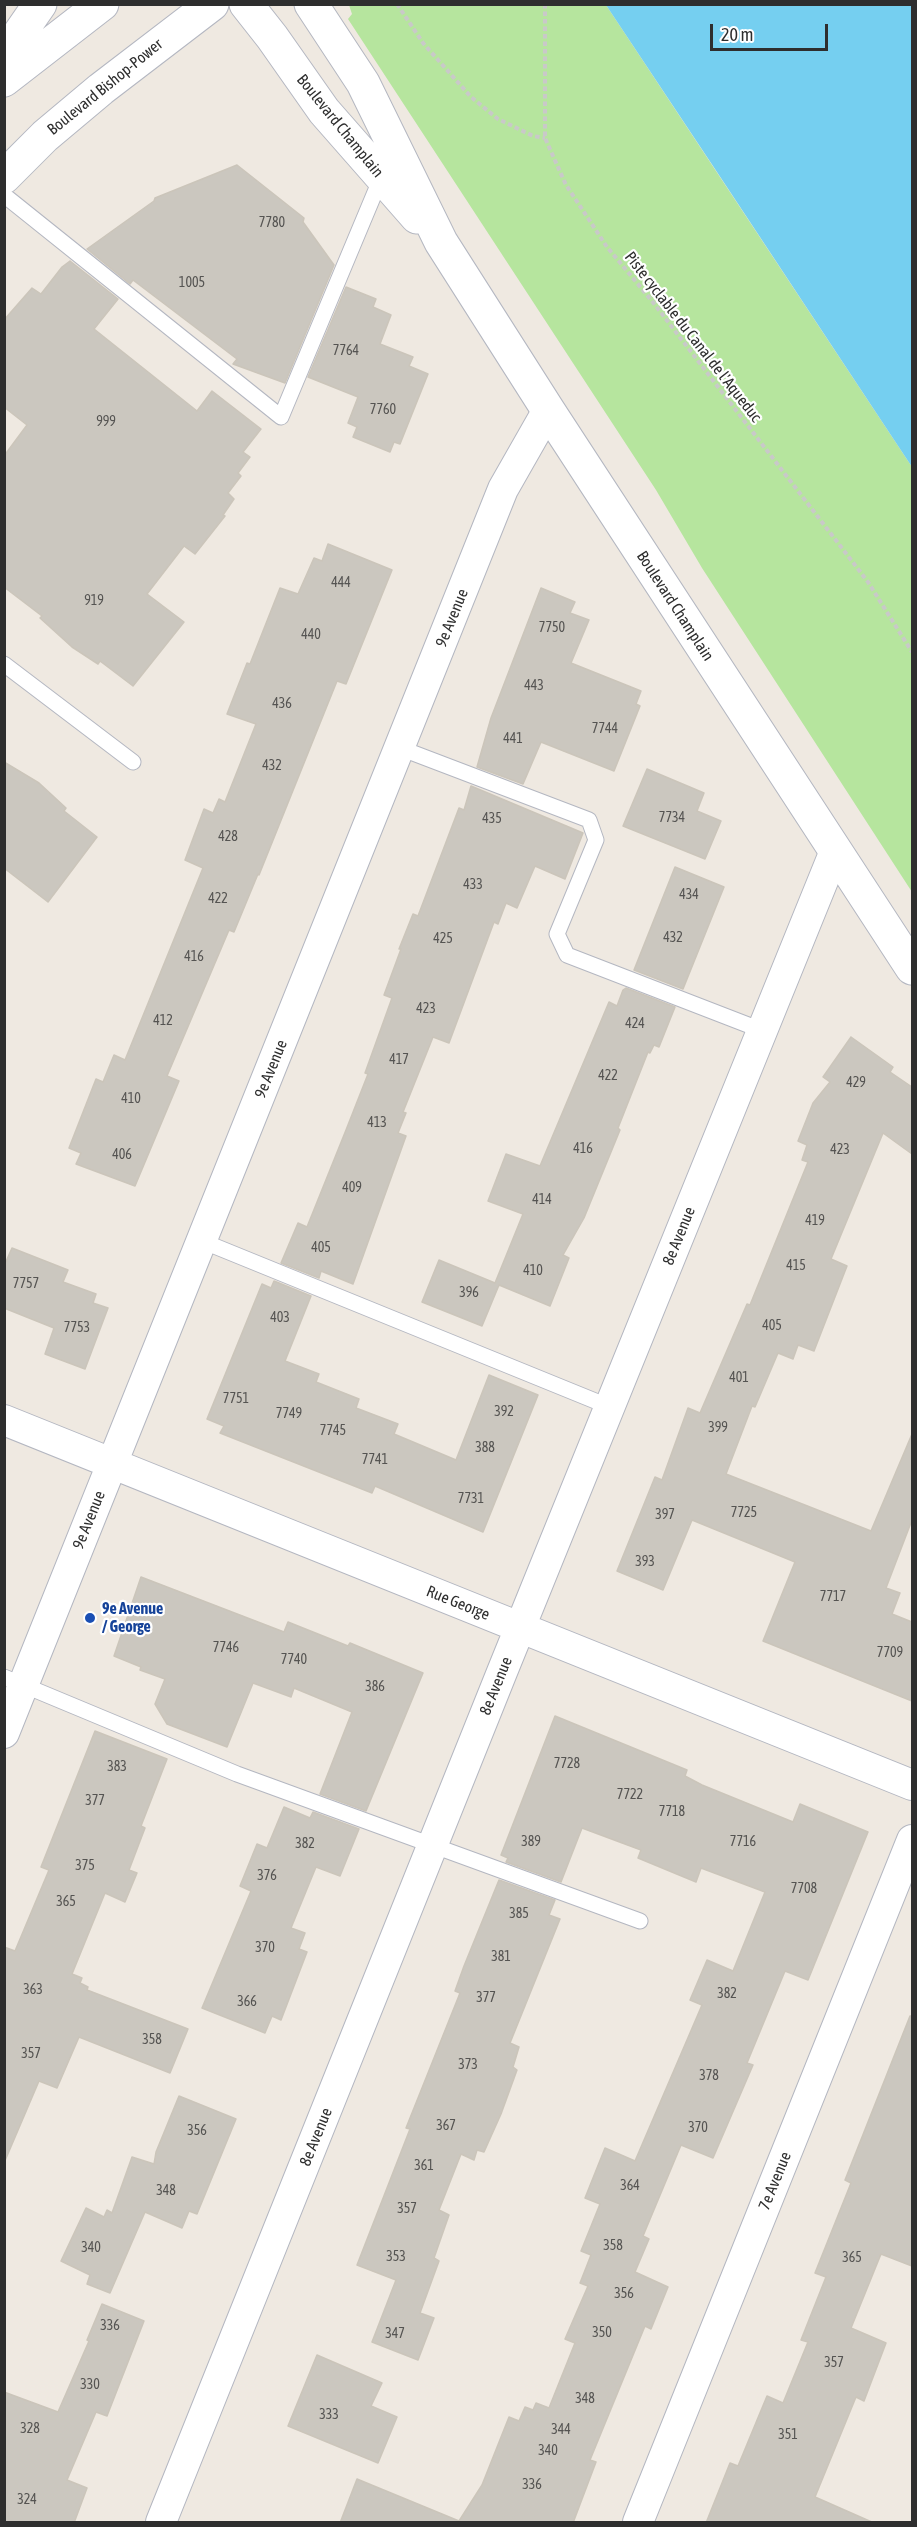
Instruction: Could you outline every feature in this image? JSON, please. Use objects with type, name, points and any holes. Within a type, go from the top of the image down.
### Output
[{"type":"main road","points":[[4,56],[40,4]]},
{"type":"main road","points":[[4,80],[102,4]]},
{"type":"main road","name":"Boulevard Bishop-Power","points":[[4,177],[45,136],[101,89],[212,4]]},
{"type":"main road","name":"Boulevard Champlain","points":[[246,4],[324,111],[381,178],[441,242]]},
{"type":"main road","name":"Boulevard Champlain","points":[[311,4],[363,83],[441,242],[912,968]]},
{"type":"street","name":"9e Avenue","points":[[4,1733],[14,1681],[112,1463],[503,489],[548,410]]},
{"type":"street","name":"8e Avenue","points":[[161,2523],[835,851]]},
{"type":"street","name":"Rue George","points":[[4,1420],[912,1785]]},
{"type":"street","name":"7e Avenue","points":[[638,2523],[912,1840]]},
{"type":"lane","points":[[4,195],[281,417],[381,178]]},
{"type":"lane","points":[[4,664],[133,762]]},
{"type":"lane","points":[[400,748],[589,820],[596,840],[557,934],[567,955],[761,1030]]},
{"type":"lane","points":[[202,1241],[610,1407]]},
{"type":"lane","points":[[14,1681],[237,1774],[640,1921]]},
{"type":"path","points":[[398,4],[434,57],[471,97],[498,119],[533,136],[545,138]]},
{"type":"path","name":"Piste cyclable du Canal de l'Aqueduc","points":[[545,4],[545,138],[566,185],[608,248],[868,582],[912,652]]},
{"type":"green space","points":[[349,5],[606,5],[912,467],[912,892],[702,568],[656,490],[348,19],[352,14]]},
{"type":"water","points":[[606,5],[912,5],[912,467],[717,172]]},
{"type":"building","points":[[237,165],[304,218],[303,222],[334,265],[285,383],[233,364],[237,359],[133,280],[130,284],[87,249],[155,198]]},
{"type":"building","points":[[70,261],[118,299],[94,329],[197,411],[212,391],[261,429],[243,452],[250,457],[238,473],[241,476],[228,493],[234,499],[223,515],[225,516],[195,554],[184,546],[147,594],[184,622],[133,686],[100,661],[98,664],[72,647],[40,618],[42,616],[4,587],[4,456],[27,425],[4,407],[4,320],[32,288],[41,294],[62,267]]},
{"type":"building","points":[[346,287],[376,299],[373,307],[391,315],[380,344],[413,357],[409,366],[428,374],[400,444],[394,442],[390,452],[353,437],[357,427],[348,423],[358,397],[308,377]]},
{"type":"building","points":[[328,544],[392,570],[346,684],[337,681],[259,875],[234,932],[229,930],[167,1076],[179,1081],[135,1186],[76,1164],[81,1153],[69,1148],[96,1079],[103,1082],[114,1055],[125,1060],[203,868],[185,860],[204,809],[213,813],[219,799],[225,802],[256,724],[227,714],[247,663],[250,664],[280,588],[298,594],[314,558],[322,561]]},
{"type":"building","points":[[541,588],[575,602],[570,613],[589,620],[571,663],[641,691],[636,704],[640,706],[614,771],[541,742],[523,784],[477,767],[491,718]]},
{"type":"building","points":[[4,762],[39,783],[66,808],[64,811],[97,837],[48,902],[4,868]]},
{"type":"building","points":[[647,769],[704,793],[697,811],[721,821],[705,859],[623,826]]},
{"type":"building","points":[[471,786],[583,833],[565,879],[535,866],[517,908],[506,903],[498,924],[494,922],[449,1043],[433,1037],[403,1112],[406,1113],[398,1133],[406,1136],[353,1284],[321,1271],[319,1278],[281,1263],[298,1223],[307,1227],[346,1130],[368,1074],[365,1073],[392,998],[384,995],[401,949],[399,949],[413,914],[418,916],[459,808],[464,810]]},
{"type":"building","points":[[675,867],[724,887],[683,989],[634,970]]},
{"type":"building","points":[[626,988],[675,1007],[659,1047],[654,1045],[650,1053],[648,1052],[618,1128],[620,1130],[584,1218],[563,1255],[569,1258],[550,1306],[499,1285],[482,1326],[422,1302],[439,1260],[495,1283],[523,1214],[488,1201],[506,1154],[540,1166],[609,1002],[617,1006]]},
{"type":"building","points":[[851,1037],[893,1067],[890,1072],[912,1087],[912,1154],[883,1133],[831,1259],[847,1266],[814,1351],[798,1345],[793,1359],[778,1353],[755,1407],[752,1406],[726,1474],[871,1531],[912,1434],[912,1520],[886,1588],[900,1593],[892,1614],[912,1622],[912,1701],[763,1641],[795,1562],[692,1520],[663,1590],[617,1571],[655,1477],[662,1480],[688,1408],[700,1413],[747,1304],[750,1305],[808,1162],[802,1160],[807,1145],[798,1141],[813,1103],[830,1082],[823,1077]]},
{"type":"building","points":[[12,1248],[68,1270],[63,1282],[96,1294],[93,1303],[108,1308],[85,1369],[45,1354],[54,1328],[4,1308],[4,1266]]},
{"type":"building","points":[[274,1281],[311,1296],[285,1361],[319,1374],[316,1382],[359,1399],[356,1408],[398,1424],[394,1434],[456,1460],[489,1375],[538,1395],[483,1532],[375,1486],[372,1493],[220,1433],[224,1426],[207,1419],[262,1284],[271,1288]]},
{"type":"building","points":[[141,1577],[284,1632],[288,1622],[348,1646],[350,1643],[423,1673],[366,1811],[320,1794],[352,1712],[294,1688],[291,1697],[253,1683],[227,1747],[167,1724],[155,1704],[165,1679],[140,1670],[141,1667],[114,1656]]},
{"type":"building","points":[[555,1716],[687,1770],[685,1776],[702,1785],[793,1822],[800,1804],[868,1832],[808,1980],[785,1971],[747,2063],[753,2065],[713,2158],[681,2145],[643,2236],[649,2239],[635,2272],[668,2287],[651,2329],[645,2326],[590,2460],[596,2462],[573,2523],[340,2523],[357,2479],[459,2521],[482,2485],[509,2417],[519,2421],[525,2407],[533,2410],[536,2403],[549,2408],[575,2343],[565,2339],[588,2286],[580,2283],[591,2255],[581,2251],[600,2204],[585,2198],[605,2148],[635,2161],[702,2005],[690,2000],[707,1960],[733,1971],[765,1892],[701,1868],[696,1882],[638,1858],[641,1850],[582,1828],[561,1882],[506,1862],[508,1858],[501,1855]]},
{"type":"building","points":[[95,1731],[167,1759],[141,1826],[145,1828],[129,1870],[137,1873],[125,1902],[105,1893],[72,1974],[82,1978],[80,1983],[88,1987],[87,1990],[188,2029],[170,2073],[79,2037],[57,2088],[39,2081],[4,2163],[4,1947],[15,1951],[49,1870],[41,1867]]},
{"type":"building","points":[[284,1807],[310,1818],[313,1812],[359,1829],[340,1876],[316,1867],[291,1928],[305,1933],[299,1949],[307,1952],[281,2020],[272,2016],[265,2033],[202,2008],[251,1891],[240,1886],[257,1844],[267,1848]]},
{"type":"building","points":[[499,1880],[555,1900],[549,1915],[560,1919],[510,2043],[519,2047],[513,2067],[517,2070],[501,2114],[484,2152],[477,2150],[474,2160],[461,2154],[439,2210],[449,2215],[434,2258],[439,2261],[420,2313],[434,2318],[418,2360],[372,2342],[396,2280],[357,2265],[410,2129],[406,2128],[460,1993],[455,1991],[464,1966]]},
{"type":"building","points":[[910,2016],[912,2016],[912,2266],[881,2254],[851,2328],[886,2343],[864,2401],[856,2397],[815,2497],[874,2523],[706,2523],[730,2463],[738,2466],[767,2396],[783,2403],[808,2342],[801,2340],[826,2277],[815,2273],[851,2183],[845,2180]]},
{"type":"building","points":[[179,2096],[236,2119],[197,2214],[189,2211],[182,2228],[145,2212],[110,2293],[87,2284],[90,2275],[61,2261],[86,2208],[104,2217],[107,2210],[112,2213],[132,2157],[154,2164],[156,2152]]},
{"type":"building","points":[[102,2304],[144,2321],[107,2416],[96,2412],[67,2480],[87,2488],[74,2523],[4,2523],[4,2392],[58,2412],[89,2341],[87,2340]]},
{"type":"building","points":[[317,2355],[382,2383],[371,2406],[397,2417],[378,2463],[288,2426]]},
{"type":"place","name":"9e Avenue / George","points":[[90,1618]]}]
